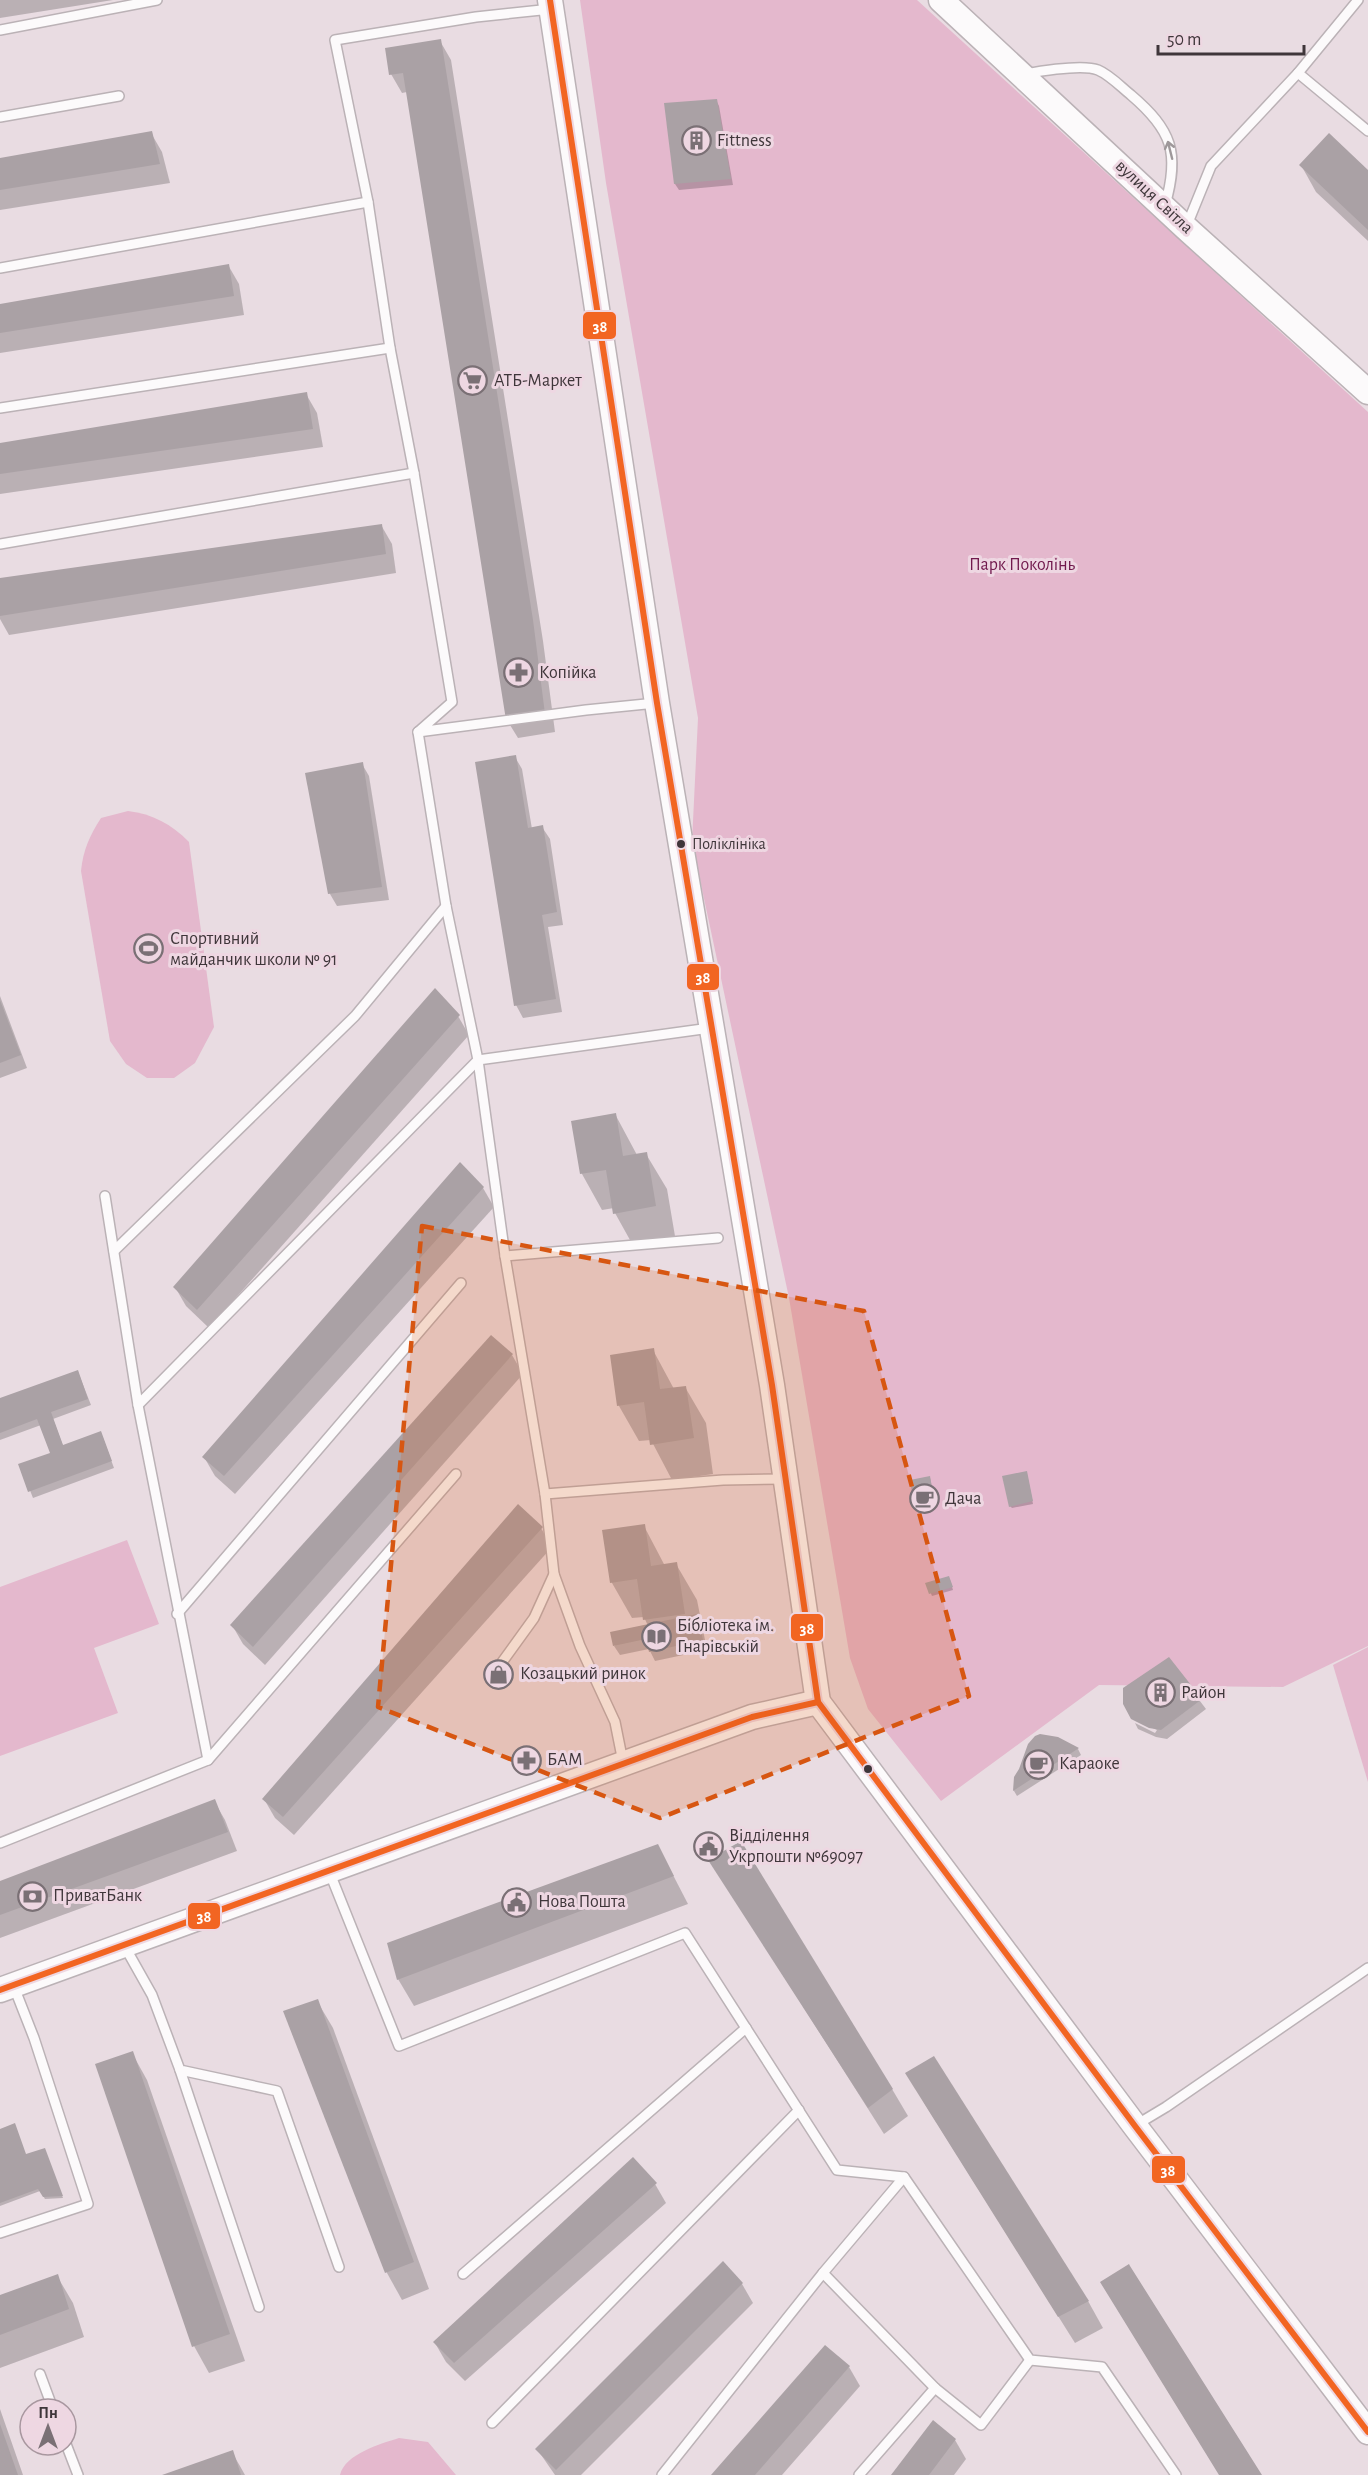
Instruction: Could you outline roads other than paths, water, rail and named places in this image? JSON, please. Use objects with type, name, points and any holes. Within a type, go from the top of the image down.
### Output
[{"type":"street","name":"вулиця Світла","points":[[941,0],[1186,228],[1368,392]]},
{"type":"street","points":[[550,4],[657,703],[713,1028],[818,1702],[1135,2126],[1368,2432]]},
{"type":"street","points":[[7,1987],[752,1718],[818,1702]]},
{"type":"lane","points":[[0,30],[158,0]]},
{"type":"lane","points":[[1186,228],[1211,166],[1298,73],[1359,0]]},
{"type":"lane","points":[[417,732],[452,702],[414,473],[390,348],[368,202],[335,40],[550,4]]},
{"type":"lane","points":[[1023,74],[1058,69],[1096,69],[1148,109],[1164,130],[1172,156],[1173,178],[1165,207]]},
{"type":"lane","points":[[1298,73],[1368,131]]},
{"type":"lane","points":[[0,117],[119,96]]},
{"type":"lane","points":[[0,268],[368,202]]},
{"type":"lane","points":[[0,408],[390,348]]},
{"type":"lane","points":[[0,544],[414,473]]},
{"type":"lane","points":[[417,732],[574,711],[657,703]]},
{"type":"lane","points":[[417,732],[446,906],[478,1060],[505,1256],[545,1494],[554,1574],[580,1646],[615,1722],[624,1764]]},
{"type":"lane","points":[[114,1251],[354,1016],[446,906]]},
{"type":"lane","points":[[138,1405],[478,1060],[713,1028]]},
{"type":"lane","points":[[105,1196],[138,1405],[177,1614],[208,1760]]},
{"type":"lane","points":[[505,1256],[718,1238]]},
{"type":"lane","points":[[177,1614],[460,1283]]},
{"type":"lane","points":[[0,1843],[208,1760],[456,1474]]},
{"type":"lane","points":[[545,1494],[723,1480],[785,1479]]},
{"type":"lane","points":[[495,1672],[534,1618],[554,1574]]},
{"type":"lane","points":[[329,1871],[399,2046],[685,1933],[837,2170],[904,2177],[1030,2360],[1102,2367],[1176,2475]]},
{"type":"lane","points":[[124,1944],[152,1995],[180,2070],[259,2307]]},
{"type":"lane","points":[[1135,2126],[1368,1968]]},
{"type":"lane","points":[[0,2233],[88,2204],[34,2038],[7,1987]]},
{"type":"lane","points":[[463,2274],[746,2028]]},
{"type":"lane","points":[[180,2070],[277,2091],[339,2267]]},
{"type":"lane","points":[[492,2423],[799,2110]]},
{"type":"lane","points":[[662,2475],[823,2273],[904,2177]]},
{"type":"lane","points":[[823,2273],[935,2388],[981,2425],[1030,2360]]},
{"type":"lane","points":[[40,2374],[49,2397]]},
{"type":"lane","points":[[859,2475],[935,2388]]},
{"type":"lane","points":[[71,2457],[78,2475]]},
{"type":"place","name":"Fittness","points":[[696,141]]},
{"type":"place","name":"АТБ-Маркет","points":[[473,381]]},
{"type":"place","name":"Копійка","points":[[518,673]]},
{"type":"place","name":"Поліклініка","points":[[681,844]]},
{"type":"place","name":"Спортивний майданчик школи № 91","points":[[149,949]]},
{"type":"place","name":"Дача","points":[[924,1499]]},
{"type":"place","name":"Бібліотека ім. Гнарівській","points":[[656,1636]]},
{"type":"place","name":"Козацький ринок","points":[[499,1674]]},
{"type":"place","name":"Район","points":[[1160,1693]]},
{"type":"place","name":"БАМ","points":[[526,1760]]},
{"type":"place","name":"Караоке","points":[[1038,1764]]},
{"type":"place","name":"Відділення Укрпошти №69097","points":[[708,1846]]},
{"type":"place","name":"ПриватБанк","points":[[32,1896]]},
{"type":"place","name":"Нова Пошта","points":[[517,1902]]},
{"type":"park label","name":"Парк Поколінь","points":[[1022,565]]}]
